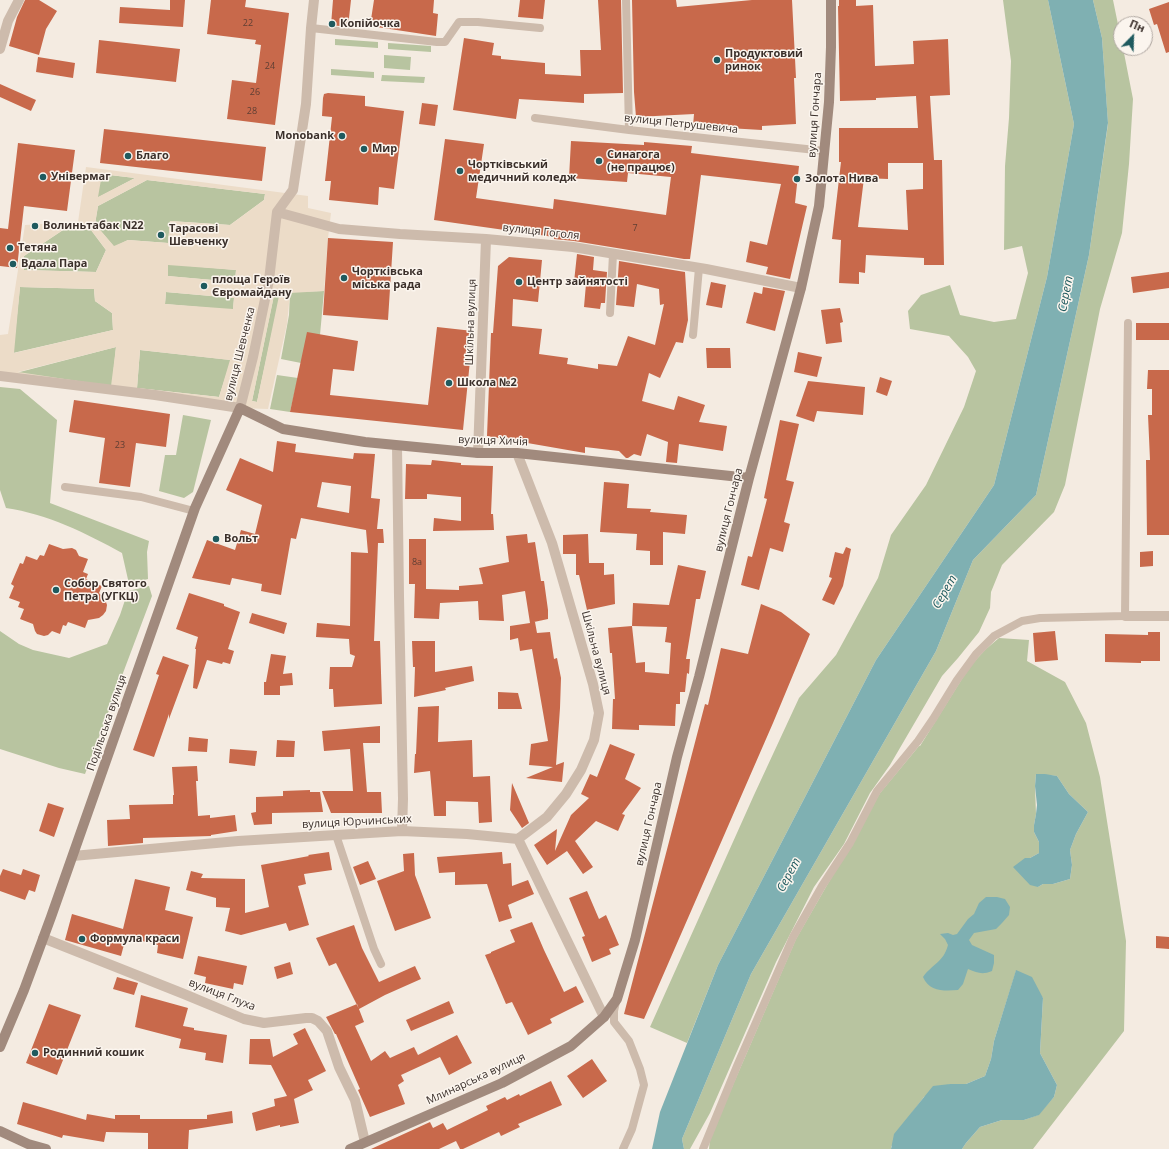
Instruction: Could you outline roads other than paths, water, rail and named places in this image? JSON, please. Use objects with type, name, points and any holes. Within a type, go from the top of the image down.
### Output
[{"type":"street","points":[[0,48],[8,22],[19,0]]},
{"type":"street","name":"вулиця Шевченка","points":[[0,376],[155,395],[240,408],[253,357],[269,280],[277,212],[292,190],[306,104],[314,0]]},
{"type":"street","name":"вулиця Гончара","points":[[604,1017],[617,999],[635,940],[677,757],[801,288],[819,206],[825,151],[831,54],[831,0]]},
{"type":"street","name":"вулиця Гоголя","points":[[277,212],[339,229],[486,239],[573,248],[699,268],[801,288]]},
{"type":"street","name":"Шкільна вулиця","points":[[478,454],[486,239]]},
{"type":"street","name":"вулиця Хичія","points":[[240,408],[283,429],[365,442],[478,454],[517,452],[750,478]]},
{"type":"street","name":"Подільська вулиця","points":[[0,1046],[24,990],[73,856],[194,511],[240,408]]},
{"type":"street","points":[[397,446],[398,596],[403,799],[402,831]]},
{"type":"street","name":"Шкільна вулиця","points":[[517,452],[552,543],[593,684],[599,713],[594,740],[581,770],[566,794],[547,817],[518,839]]},
{"type":"street","points":[[1125,616],[1169,616]]},
{"type":"street","name":"вулиця Юрчинських","points":[[73,856],[238,841],[402,831],[467,834],[518,839]]},
{"type":"street","points":[[518,839],[604,1017]]},
{"type":"street","name":"вулиця Глуха","points":[[43,938],[244,1019],[264,1023],[306,1018],[312,1018],[318,1021],[327,1031],[339,1067],[355,1100],[365,1142]]},
{"type":"street","name":"Млинарська вулиця","points":[[350,1149],[502,1083],[571,1046],[604,1017]]},
{"type":"street","points":[[0,1131],[28,1144],[46,1149]]},
{"type":"lane","points":[[626,0],[629,130]]},
{"type":"lane","points":[[311,28],[437,42],[445,42],[459,22],[478,22],[540,28]]},
{"type":"lane","name":"вулиця Петрушевича","points":[[535,118],[629,130],[825,151]]},
{"type":"lane","points":[[610,313],[613,254]]},
{"type":"lane","points":[[694,335],[699,268]]},
{"type":"lane","points":[[703,1149],[793,937],[822,886],[850,843],[877,791],[918,741],[933,720],[957,680],[976,654],[994,636],[1022,621],[1040,618],[1125,616],[1128,323]]},
{"type":"lane","points":[[64,487],[141,497],[194,511]]},
{"type":"lane","points":[[336,835],[374,949],[381,964]]},
{"type":"lane","points":[[617,999],[614,1011],[614,1022],[629,1041],[640,1069],[644,1085],[632,1129],[623,1149]]},
{"type":"water","name":"Серет","points":[[1048,0],[1093,0],[1102,38],[1108,123],[1089,255],[1036,495],[973,560],[936,651],[751,974],[682,1139],[684,1149],[652,1149],[660,1112],[718,965],[876,660],[994,485],[1047,277],[1074,124]]},
{"type":"water","points":[[1036,774],[1057,776],[1069,794],[1088,812],[1076,834],[1070,850],[1072,865],[1070,879],[1053,884],[1043,884],[1038,887],[1030,885],[1013,867],[1025,858],[1030,858],[1039,853],[1039,842],[1034,832],[1037,805],[1035,786]]},
{"type":"water","points":[[986,897],[1005,899],[1010,907],[1009,915],[996,929],[974,933],[969,940],[972,945],[994,955],[992,971],[980,973],[968,969],[963,984],[958,990],[938,990],[929,986],[923,977],[941,959],[948,945],[940,934],[957,934],[968,919],[974,914],[979,903]]},
{"type":"water","points":[[1016,970],[1032,977],[1043,998],[1040,1053],[1057,1085],[1054,1097],[1039,1115],[1024,1120],[1002,1120],[980,1127],[962,1149],[891,1149],[894,1134],[933,1086],[966,1084],[985,1076]]},
{"type":"place","name":"Копійочка","points":[[332,24]]},
{"type":"place","name":"Продуктовий ринок","points":[[717,60]]},
{"type":"place","name":"Monobank","points":[[342,136]]},
{"type":"place","name":"Мир","points":[[364,149]]},
{"type":"place","name":"Благо","points":[[128,156]]},
{"type":"place","name":"Синагога (не працює)","points":[[599,161]]},
{"type":"place","name":"Чортківський медичний коледж","points":[[460,171]]},
{"type":"place","name":"Універмаг","points":[[43,177]]},
{"type":"place","name":"Золота Нива","points":[[797,179]]},
{"type":"place","name":"Волиньтабак N22","points":[[35,226]]},
{"type":"place","name":"Тарасові Шевченку","points":[[161,235]]},
{"type":"place","name":"Тетяна","points":[[10,248]]},
{"type":"place","name":"Вдала Пара","points":[[13,264]]},
{"type":"place","name":"Чортківська міська рада","points":[[344,278]]},
{"type":"place","name":"Центр зайнятості","points":[[519,282]]},
{"type":"place","name":"площа Героїв Євромайдану","points":[[204,286]]},
{"type":"place","name":"Школа №2","points":[[449,383]]},
{"type":"place","name":"Вольт","points":[[216,539]]},
{"type":"place","name":"Собор Святого Петра (УГКЦ)","points":[[56,590]]},
{"type":"place","name":"Формула краси","points":[[82,939]]},
{"type":"place","name":"Родинний кошик","points":[[35,1053]]}]
